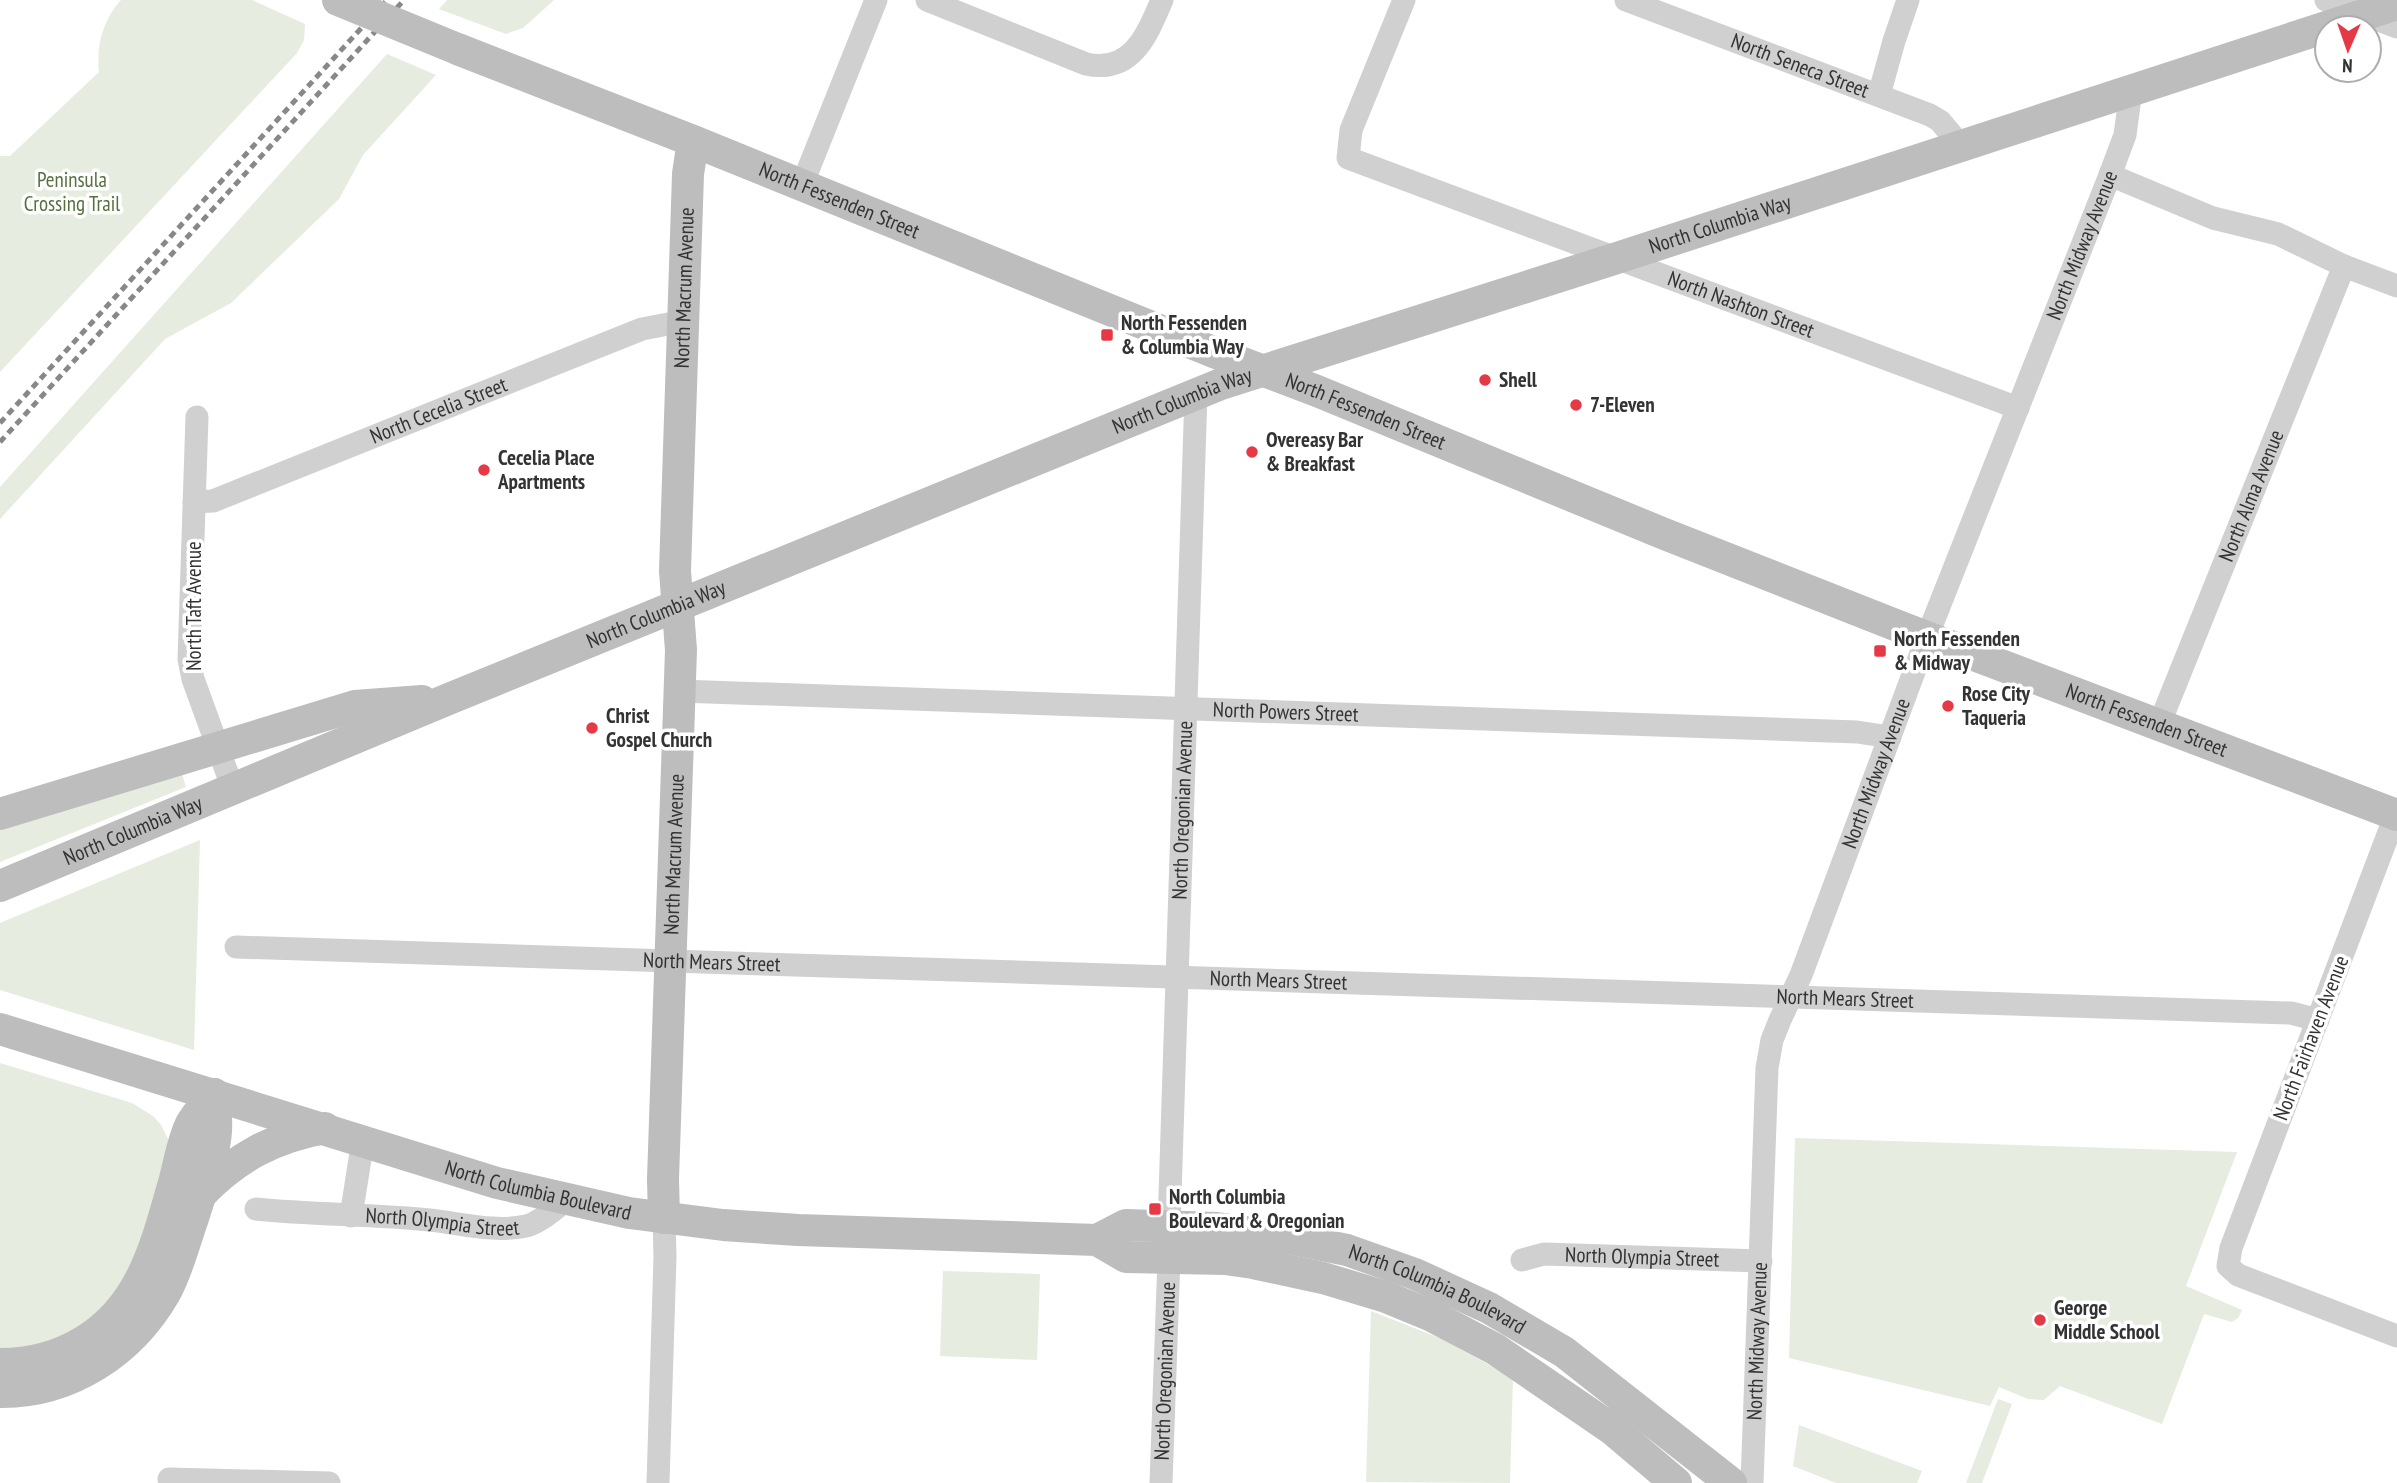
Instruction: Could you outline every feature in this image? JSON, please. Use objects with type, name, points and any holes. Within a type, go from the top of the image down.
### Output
[{"type":"main road","name":"North Fessenden Street","points":[[338,0],[1674,538],[1927,637],[2396,814]]},
{"type":"main road","name":"North Columbia Way","points":[[2365,14],[2397,4]]},
{"type":"main road","name":"North Columbia Way","points":[[0,886],[1196,393],[2313,31]]},
{"type":"main road","name":"North Macrum Avenue","points":[[664,1218],[663,1179],[681,650],[675,571],[688,173],[693,141]]},
{"type":"main road","points":[[0,814],[355,706],[451,698]]},
{"type":"main road","name":"North Columbia Boulevard","points":[[0,1029],[497,1183],[629,1213],[723,1225],[798,1230],[1097,1240],[1126,1257],[1225,1259],[1278,1267],[1386,1297],[1432,1316],[1495,1349],[1612,1429],[1676,1483]]},
{"type":"main road","points":[[0,1392],[27,1390],[57,1383],[85,1372],[114,1354],[135,1335],[153,1312],[177,1266],[200,1195],[216,1131],[214,1094]]},
{"type":"main road","points":[[0,1364],[25,1364],[52,1357],[99,1332],[118,1315],[135,1291],[155,1249],[191,1124],[214,1094]]},
{"type":"main road","points":[[200,1195],[235,1162],[256,1150],[278,1139],[325,1128]]},
{"type":"main road","name":"North Columbia Boulevard","points":[[1097,1240],[1126,1225],[1217,1228],[1348,1250],[1428,1280],[1489,1308],[1564,1352],[1731,1483]]},
{"type":"street","points":[[802,185],[876,0]]},
{"type":"street","points":[[928,0],[1086,64],[1098,66],[1120,62],[1140,43],[1162,0]]},
{"type":"street","name":"North Nashton Street","points":[[1404,0],[1351,130],[1348,158],[2018,408]]},
{"type":"street","name":"North Seneca Street","points":[[1626,0],[1930,115],[1940,121],[1961,146]]},
{"type":"street","points":[[1879,95],[1908,0]]},
{"type":"street","points":[[2326,0],[2365,14]]},
{"type":"street","name":"North Midway Avenue","points":[[1752,1483],[1767,1068],[1772,1040],[1927,637],[2110,175],[2125,135],[2131,90]]},
{"type":"street","points":[[2110,175],[2213,218],[2277,234],[2344,266],[2397,286]]},
{"type":"street","name":"North Alma Avenue","points":[[2160,725],[2344,266]]},
{"type":"street","name":"North Cecelia Street","points":[[194,502],[213,501],[642,329],[684,321]]},
{"type":"street","name":"North Oregonian Avenue","points":[[1169,1226],[1196,393]]},
{"type":"street","name":"North Taft Avenue","points":[[197,416],[189,659],[193,679],[233,789]]},
{"type":"street","name":"North Powers Street","points":[[680,691],[1857,732],[1890,737]]},
{"type":"street","name":"North Fairhaven Avenue","points":[[2396,814],[2231,1248],[2228,1266],[2238,1275],[2397,1336]]},
{"type":"street","name":"North Mears Street","points":[[236,947],[2291,1013],[2318,1020]]},
{"type":"street","name":"North Olympia Street","points":[[351,1216],[363,1140]]},
{"type":"street","name":"North Olympia Street","points":[[256,1209],[508,1228],[529,1226],[567,1200]]},
{"type":"street","name":"North Macrum Avenue","points":[[658,1483],[664,1218]]},
{"type":"street","name":"North Olympia Street","points":[[1522,1260],[1544,1254],[1761,1261]]},
{"type":"street","name":"North Oregonian Avenue","points":[[1161,1483],[1169,1258]]},
{"type":"street","points":[[169,1479],[329,1483]]},
{"type":"green space","name":"Peninsula Crossing Trail","points":[[121,0],[252,0],[305,24],[304,40],[297,53],[0,372],[0,156],[10,156],[99,72],[102,34]]},
{"type":"green space","points":[[447,0],[554,0],[523,28],[506,34],[439,9]]},
{"type":"green space","points":[[387,54],[436,75],[363,155],[339,199],[231,303],[165,339],[0,519],[0,487]]},
{"type":"green space","points":[[182,774],[186,787],[0,862],[0,828]]},
{"type":"green space","points":[[200,840],[194,1050],[0,990],[0,923]]},
{"type":"green space","points":[[0,1063],[132,1103],[153,1116],[169,1141],[137,1270],[90,1330],[0,1358]]},
{"type":"green space","points":[[1795,1138],[2237,1152],[2186,1286],[2242,1310],[2232,1322],[2204,1314],[2162,1424],[2060,1386],[2044,1400],[2028,1399],[1999,1387],[1990,1406],[1789,1358]]},
{"type":"green space","points":[[943,1271],[1040,1274],[1037,1360],[940,1356]]},
{"type":"green space","points":[[1371,1311],[1442,1339],[1513,1378],[1510,1483],[1366,1482]]},
{"type":"green space","points":[[1998,1399],[2012,1404],[1982,1483],[1966,1483]]},
{"type":"green space","points":[[1799,1425],[1922,1471],[1917,1483],[1836,1483],[1793,1466]]},
{"type":"railway","points":[[0,423],[387,0]]},
{"type":"railway","points":[[0,442],[404,0]]},
{"type":"place","name":"North Fessenden & Columbia Way","points":[[1107,335]]},
{"type":"place","name":"Shell","points":[[1485,380]]},
{"type":"place","name":"7-Eleven","points":[[1576,405]]},
{"type":"place","name":"Overeasy Bar & Breakfast","points":[[1252,452]]},
{"type":"place","name":"Cecelia Place Apartments","points":[[484,470]]},
{"type":"place","name":"North Fessenden & Midway","points":[[1880,651]]},
{"type":"place","name":"Rose City Taqueria","points":[[1948,706]]},
{"type":"place","name":"Christ Gospel Church","points":[[592,728]]},
{"type":"place","name":"North Columbia Boulevard & Oregonian","points":[[1155,1209]]},
{"type":"place","name":"George Middle School","points":[[2040,1320]]}]
